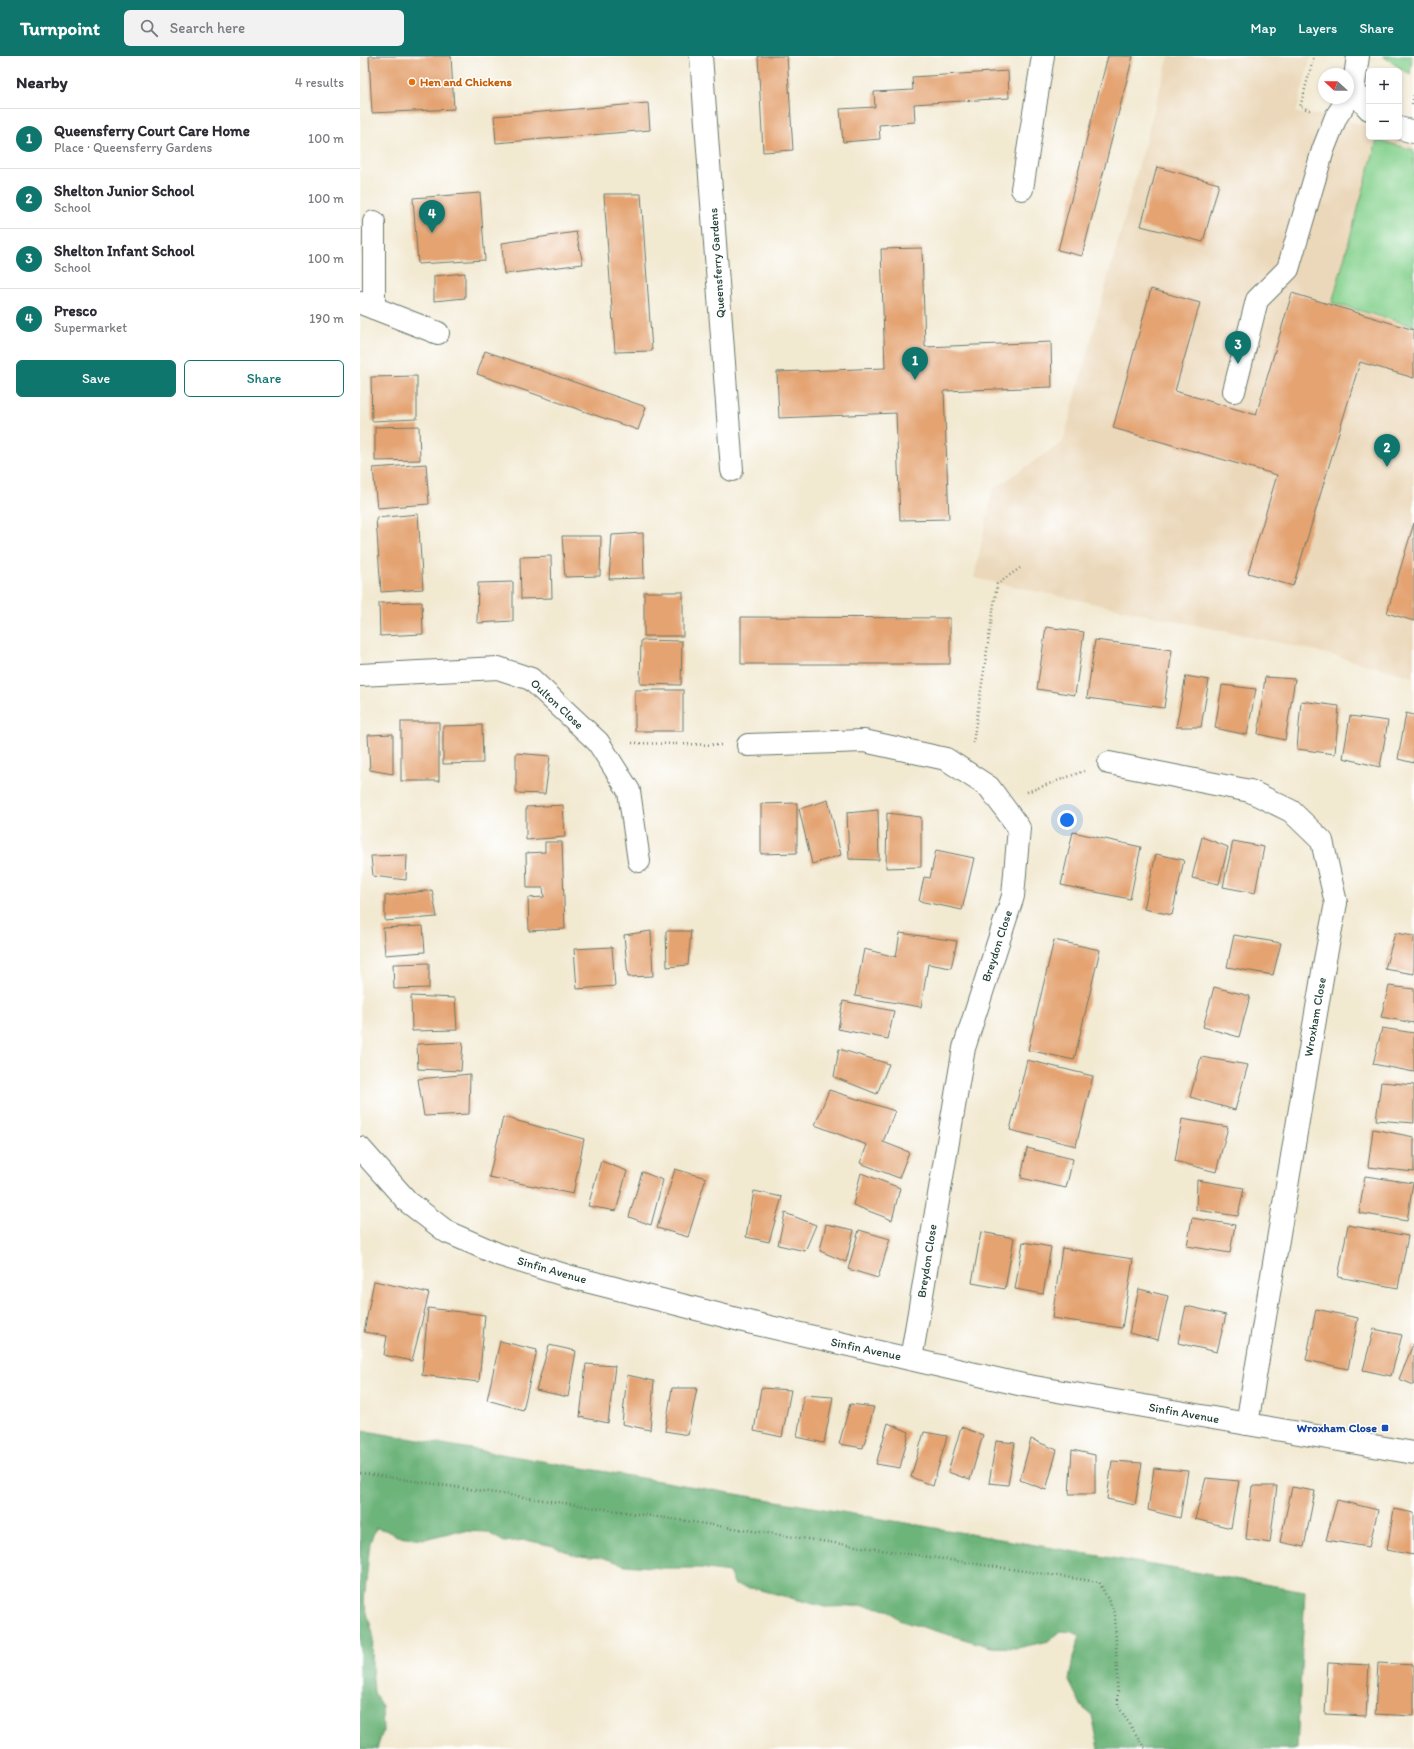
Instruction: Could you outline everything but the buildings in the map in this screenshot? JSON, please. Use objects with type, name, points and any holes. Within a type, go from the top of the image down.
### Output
[{"type":"street","name":"Queensferry Gardens","points":[[701,56],[732,470]]},
{"type":"street","points":[[1022,189],[1043,56]]},
{"type":"street","points":[[1354,84],[1358,56]]},
{"type":"street","points":[[1354,92],[1366,106]]},
{"type":"street","points":[[1234,391],[1257,300],[1288,269],[1323,150],[1336,117],[1344,104]]},
{"type":"street","points":[[1402,129],[1414,132]]},
{"type":"street","points":[[374,222],[367,305],[438,333]]},
{"type":"street","name":"Oulton Close","points":[[360,675],[498,668],[531,679],[598,742],[629,791],[639,861]]},
{"type":"street","name":"Breydon Close","points":[[748,746],[864,741],[946,759],[989,787],[1019,828],[1013,896],[964,1048],[911,1359]]},
{"type":"street","name":"Wroxham Close","points":[[1109,762],[1250,791],[1291,811],[1322,841],[1336,903],[1325,960],[1247,1424]]},
{"type":"street","name":"Sinfin Avenue","points":[[360,1148],[408,1202],[448,1232],[500,1255],[571,1277],[748,1322],[1024,1385],[1414,1453]]},
{"type":"path","points":[[968,774],[997,584],[1020,568]]},
{"type":"path","points":[[598,742],[748,746]]},
{"type":"path","points":[[1000,802],[1109,762]]},
{"type":"path","points":[[360,1474],[1099,1582],[1115,1613],[1118,1706],[1144,1747],[1148,1749]]},
{"type":"shaded area","points":[[1169,56],[1311,56],[1296,113],[1336,117],[1366,126],[1366,140],[1402,140],[1402,138],[1414,140],[1414,677],[1308,649],[974,578],[993,489],[1063,442]]},
{"type":"green space","points":[[1383,56],[1412,56],[1410,75]]},
{"type":"green space","points":[[1377,140],[1414,150],[1414,326],[1332,303]]},
{"type":"green space","points":[[360,1430],[1305,1591],[1297,1749],[1099,1749],[1092,1715],[1082,1707],[1069,1681],[1073,1657],[1080,1636],[1073,1632],[1061,1631],[1049,1641],[1017,1648],[991,1647],[901,1621],[887,1609],[865,1606],[825,1607],[761,1590],[735,1585],[729,1572],[701,1568],[662,1568],[625,1565],[604,1558],[577,1556],[553,1546],[526,1540],[504,1542],[487,1532],[457,1531],[425,1539],[397,1536],[385,1530],[376,1528],[370,1542],[364,1602],[373,1634],[372,1667],[374,1692],[382,1707],[383,1731],[377,1749],[360,1749]]},
{"type":"place","name":"Hen and Chickens","points":[[412,82]]},
{"type":"place","name":"Presco","points":[[432,233]]},
{"type":"place","name":"Shelton Infant School","points":[[1238,364]]},
{"type":"place","name":"Queensferry Court Care Home","points":[[915,380]]},
{"type":"place","name":"Shelton Junior School","points":[[1387,467]]},
{"type":"place","name":"Wroxham Close","points":[[1385,1428]]}]
